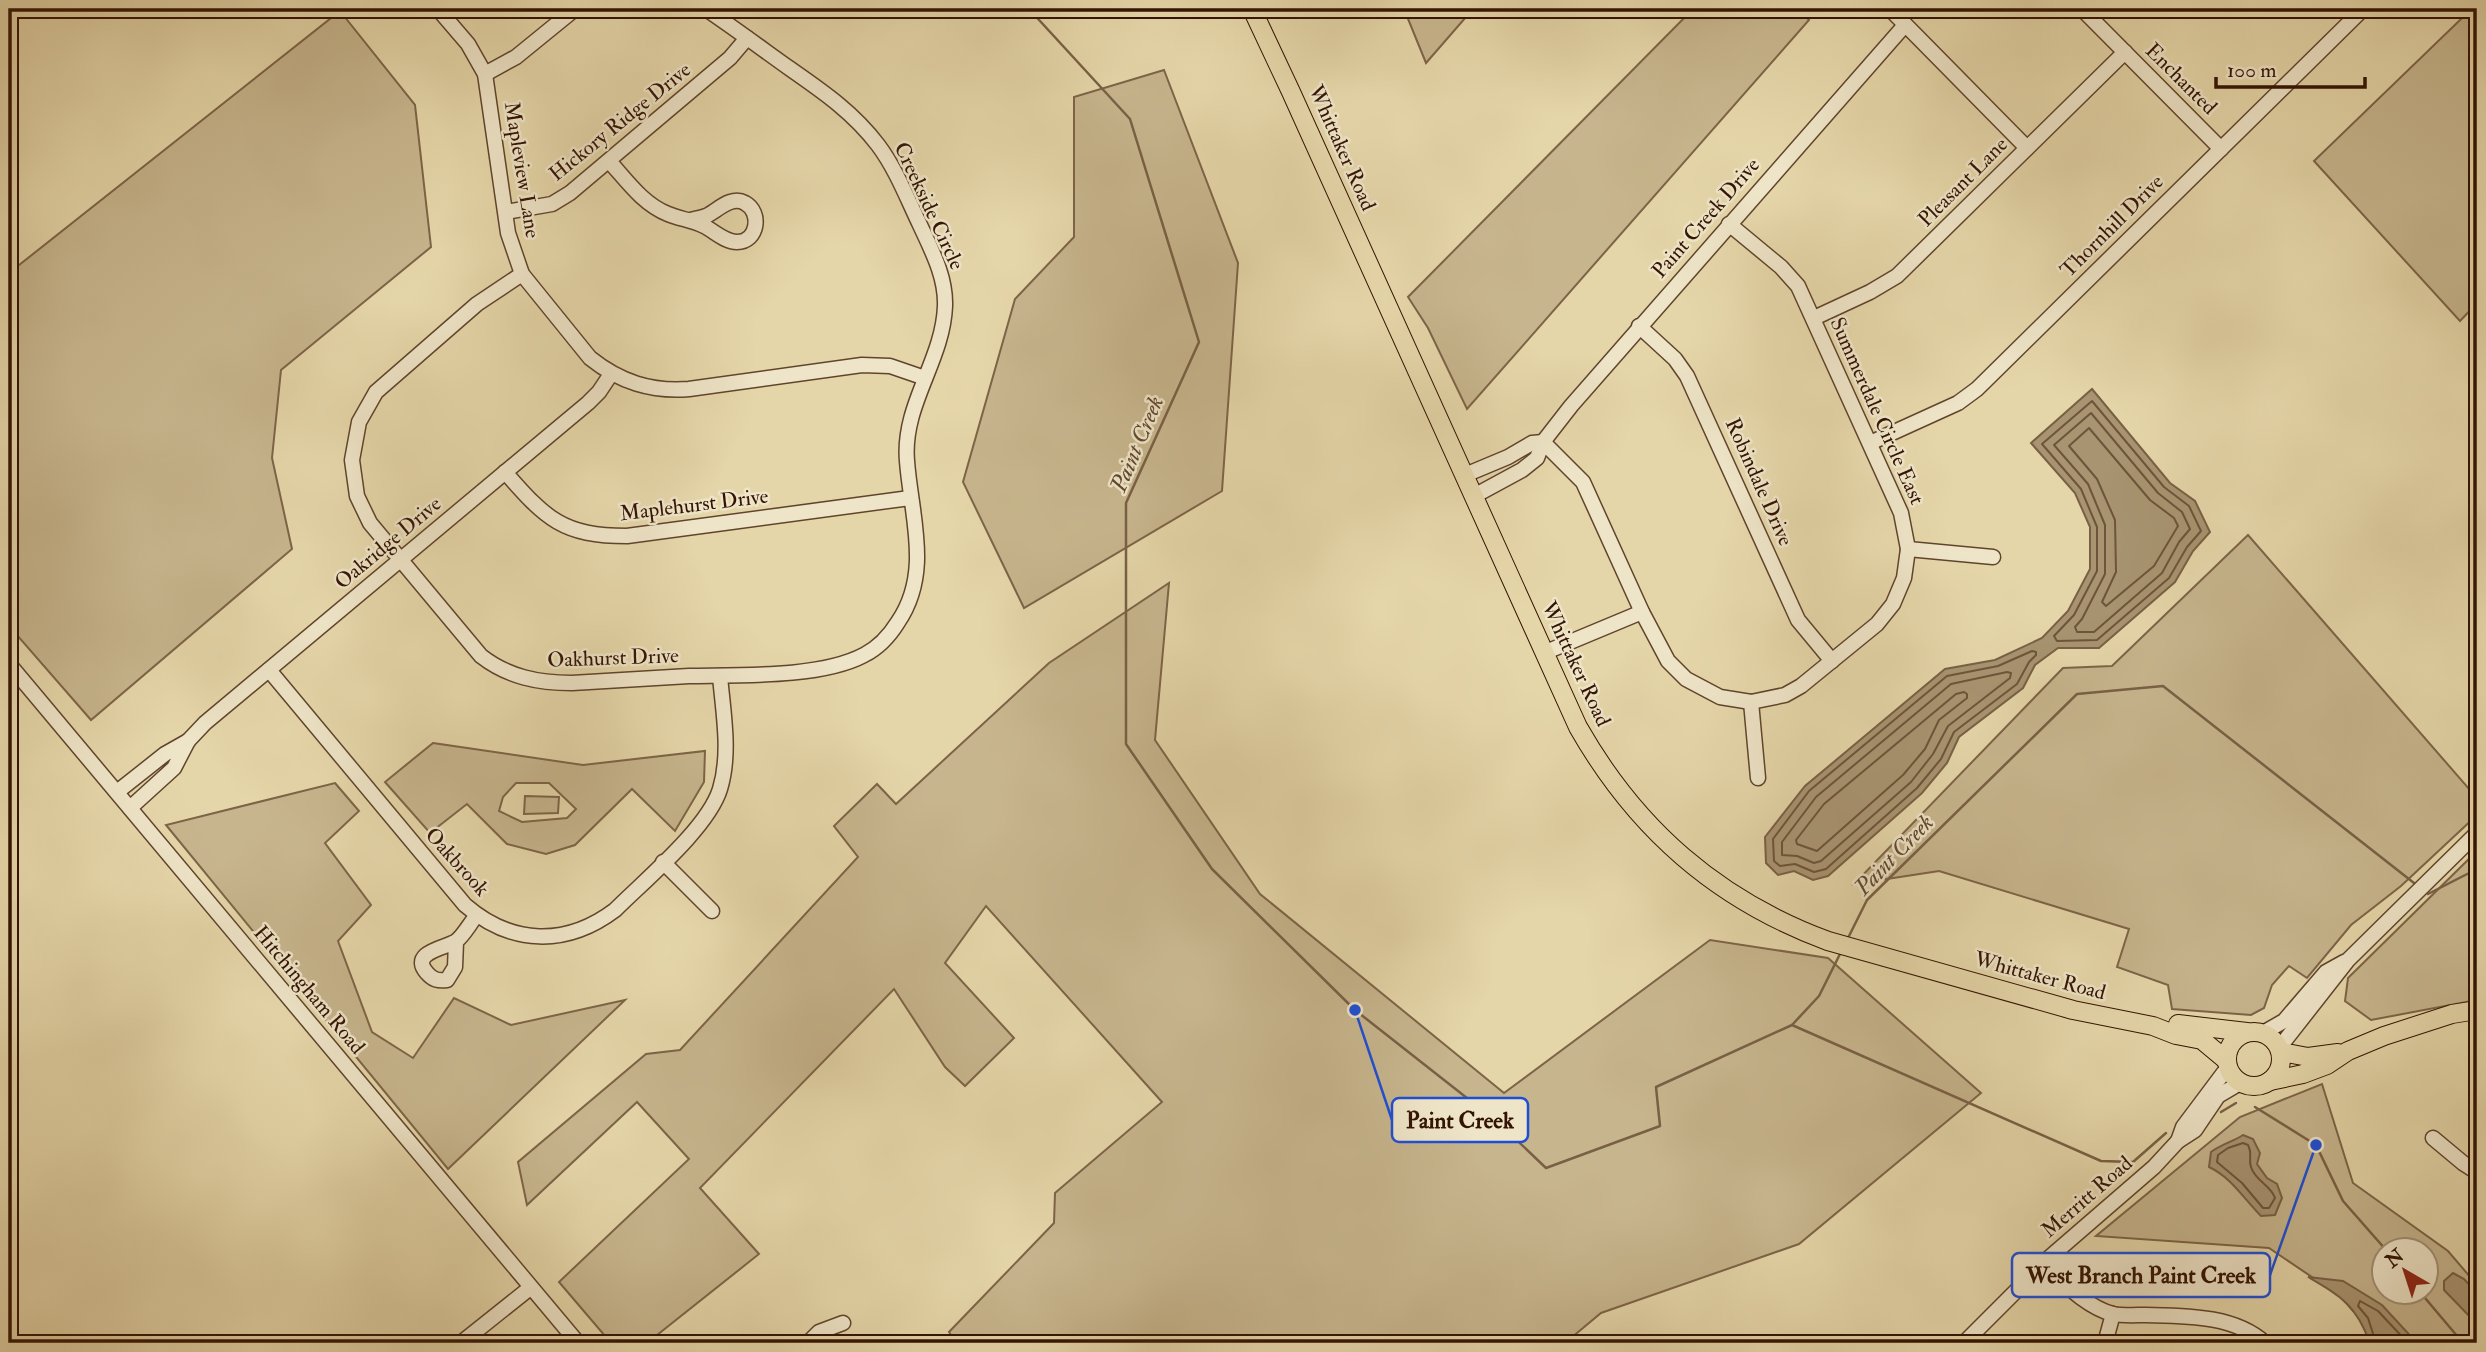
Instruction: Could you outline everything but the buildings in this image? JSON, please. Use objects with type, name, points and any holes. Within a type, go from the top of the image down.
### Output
[{"type":"main road","name":"Whittaker Road","points":[[1252,9],[1546,652],[1577,727],[1618,789],[1660,837],[1732,895],[1795,929],[1828,941],[2073,1010],[2153,1026],[2176,1035],[2202,1040],[2227,1063]]},
{"type":"main road","points":[[2270,1081],[2280,1068],[2280,1050],[2270,1036],[2255,1032],[2234,1039],[2227,1052],[2230,1073],[2240,1083],[2256,1086],[2315,1069],[2384,1036],[2452,1014],[2477,1010]]},
{"type":"main road","name":"Whittaker Road","points":[[2153,1026],[2177,1024],[2255,1032]]},
{"type":"main road","points":[[2280,1050],[2308,1057],[2348,1051]]},
{"type":"street","name":"Mapleview Lane","points":[[438,9],[467,44],[485,74],[513,255],[522,274],[590,358],[611,374],[644,387],[675,390],[862,365],[890,366],[925,378]]},
{"type":"street","points":[[485,74],[516,57],[575,9]]},
{"type":"street","name":"Creekside Circle","points":[[706,9],[845,109],[877,144],[894,171],[937,263],[943,281],[945,306],[940,339],[910,419],[905,444],[910,498]]},
{"type":"street","points":[[1890,9],[2027,148]]},
{"type":"street","name":"Enchanted","points":[[2082,9],[2221,149]]},
{"type":"street","name":"Thornhill Drive","points":[[1870,443],[1958,403],[1977,389],[2363,9]]},
{"type":"street","name":"Paint Creek Drive","points":[[1474,496],[1531,464],[1541,452],[1543,442],[1639,326],[1905,25]]},
{"type":"street","name":"Hickory Ridge Drive","points":[[506,212],[552,204],[570,193],[730,58],[747,38]]},
{"type":"street","name":"Pleasant Lane","points":[[1814,318],[1870,292],[1896,276],[2125,52]]},
{"type":"street","points":[[609,161],[651,206],[690,220]]},
{"type":"street","name":"Summerdale Circle East","points":[[1729,224],[1791,277],[1814,318],[1901,513],[1908,549],[1904,578],[1893,604],[1877,624],[1785,695],[1751,702]]},
{"type":"street","name":"Oakhurst Drive","points":[[522,274],[477,304],[376,392],[359,422],[352,460],[357,496],[370,523],[481,656],[491,664],[542,683],[572,683],[821,670],[864,655],[891,633],[907,609],[916,583],[918,540],[910,498]]},
{"type":"street","name":"Robindale Drive","points":[[1639,326],[1675,359],[1687,376],[1798,620],[1832,661]]},
{"type":"street","name":"Oakridge Drive","points":[[130,808],[174,768],[188,741],[205,723],[588,403],[611,374]]},
{"type":"street","points":[[1543,442],[1583,482],[1661,652],[1686,679],[1702,690],[1720,697],[1751,702],[1758,778]]},
{"type":"street","name":"Paint Creek Drive","points":[[1465,475],[1508,457],[1532,443],[1543,442]]},
{"type":"street","name":"Maplehurst Drive","points":[[505,472],[544,514],[578,532],[600,536],[627,536],[910,498]]},
{"type":"street","points":[[1908,549],[1993,557]]},
{"type":"street","points":[[1546,652],[1642,612]]},
{"type":"street","name":"Hitchingham Road","points":[[9,664],[578,1343]]},
{"type":"street","name":"Oakbrook","points":[[269,670],[454,894],[477,915],[498,927],[536,937],[568,934],[592,926],[615,910],[707,816],[720,789],[725,750],[720,676]]},
{"type":"street","name":"Oakridge Drive","points":[[117,792],[165,754],[188,741]]},
{"type":"street","points":[[2280,1050],[2348,960],[2477,834]]},
{"type":"street","points":[[663,862],[712,911]]},
{"type":"street","points":[[456,942],[477,915]]},
{"type":"street","points":[[2255,1032],[2284,1021],[2326,972],[2348,960]]},
{"type":"street","name":"Merritt Road","points":[[2178,1141],[2183,1127],[2227,1063]]},
{"type":"street","name":"Merritt Road","points":[[1964,1343],[2043,1264],[2154,1167],[2178,1141],[2195,1130],[2218,1097],[2240,1083]]},
{"type":"street","points":[[2433,1138],[2477,1172]]},
{"type":"street","points":[[2043,1264],[2076,1293],[2113,1314],[2191,1316],[2230,1323],[2265,1343]]},
{"type":"street","points":[[461,1343],[530,1288]]},
{"type":"street","points":[[2105,1343],[2113,1314]]},
{"type":"street","points":[[808,1343],[819,1332],[843,1323]]},
{"type":"shaded area","points":[[1404,9],[1473,9],[1426,63]]},
{"type":"shaded area","points":[[1693,9],[1800,9],[1809,20],[1467,409],[1428,328],[1408,297]]},
{"type":"shaded area","points":[[2477,10],[2477,303],[2460,321],[2314,161],[2461,19]]},
{"type":"shaded area","points":[[340,11],[415,105],[431,247],[281,370],[272,458],[292,549],[91,720],[9,626],[9,273]]},
{"type":"shaded area","points":[[1164,70],[1238,263],[1222,491],[1024,608],[963,482],[1015,299],[1074,237],[1074,97]]},
{"type":"shaded area","points":[[2248,535],[2477,798],[2477,815],[2401,886],[2351,925],[2307,978],[2289,966],[2272,985],[2264,1008],[2251,1015],[2172,1009],[2168,985],[2117,967],[2129,929],[1939,871],[1854,884],[2063,668],[2112,666]]},
{"type":"shaded area","points":[[1169,583],[1155,740],[1260,894],[1504,1093],[1710,940],[1828,958],[1981,1093],[1799,1244],[1601,1313],[1565,1343],[956,1343],[949,1332],[1054,1223],[1055,1193],[1162,1102],[986,906],[945,963],[1014,1038],[965,1086],[945,1067],[894,989],[700,1188],[759,1254],[647,1343],[611,1343],[559,1282],[689,1159],[637,1102],[527,1205],[518,1162],[646,1054],[680,1050],[858,857],[834,826],[877,784],[896,804],[1049,663]]},
{"type":"shaded area","points":[[433,743],[583,765],[705,751],[704,782],[675,831],[632,789],[575,845],[546,854],[507,844],[467,804],[430,833],[385,782]],"holes":[[[516,783],[549,783],[576,809],[567,818],[522,822],[499,811],[503,797]]]},
{"type":"shaded area","points":[[335,783],[359,811],[325,843],[371,905],[338,941],[372,1032],[413,1058],[454,998],[511,1025],[625,1000],[448,1169],[166,825]]},
{"type":"shaded area","points":[[525,796],[559,797],[558,813],[524,814]]},
{"type":"shaded area","points":[[2477,851],[2477,1000],[2371,1020],[2345,1001],[2348,978]]},
{"type":"shaded area","points":[[2322,1084],[2353,1183],[2427,1236],[2370,1236],[2370,1306],[2440,1306],[2440,1245],[2477,1285],[2477,1343],[2370,1343],[2362,1321],[2340,1296],[2269,1248],[2096,1236],[2240,1117]]},
{"type":"water","points":[[2092,389],[2170,483],[2195,501],[2210,532],[2193,551],[2175,582],[2099,648],[2058,648],[2035,665],[2023,688],[1959,737],[1947,763],[1922,793],[1828,876],[1813,880],[1794,871],[1778,875],[1766,863],[1765,837],[1805,786],[1945,669],[1995,660],[2042,638],[2068,611],[2090,569],[2090,527],[2075,493],[2031,443]]},
{"type":"water","points":[[2243,1135],[2253,1139],[2260,1153],[2257,1164],[2267,1178],[2277,1184],[2282,1198],[2275,1215],[2261,1216],[2231,1183],[2209,1167],[2211,1152]]},
{"type":"water","points":[[2453,1273],[2464,1279],[2477,1293],[2477,1324],[2444,1290],[2444,1281]]},
{"type":"water","points":[[2308,1277],[2343,1281],[2370,1298],[2370,1306],[2383,1306],[2417,1343],[2370,1343],[2353,1311],[2330,1290]]},
{"type":"waterway","name":"Paint Creek","points":[[1029,9],[1130,119],[1199,342],[1126,503],[1126,744],[1212,869],[1355,1010],[1500,1124],[1546,1168],[1660,1126],[1656,1087],[1792,1025],[1819,996],[1841,952]]},
{"type":"waterway","name":"Paint Creek","points":[[1847,940],[1867,900],[2077,694],[2163,686],[2414,883]]},
{"type":"waterway","name":"Paint Creek","points":[[2428,894],[2477,869]]},
{"type":"waterway","points":[[1792,1025],[2101,1161],[2133,1162],[2166,1133]]},
{"type":"waterway","points":[[2221,1112],[2236,1103]]},
{"type":"waterway","points":[[2255,1107],[2316,1145],[2343,1201],[2374,1236]]},
{"type":"waterway","points":[[2432,1306],[2463,1343]]},
{"type":"place","name":"Paint Creek","points":[[1355,1010]]},
{"type":"place","name":"West Branch Paint Creek","points":[[2316,1145]]}]
